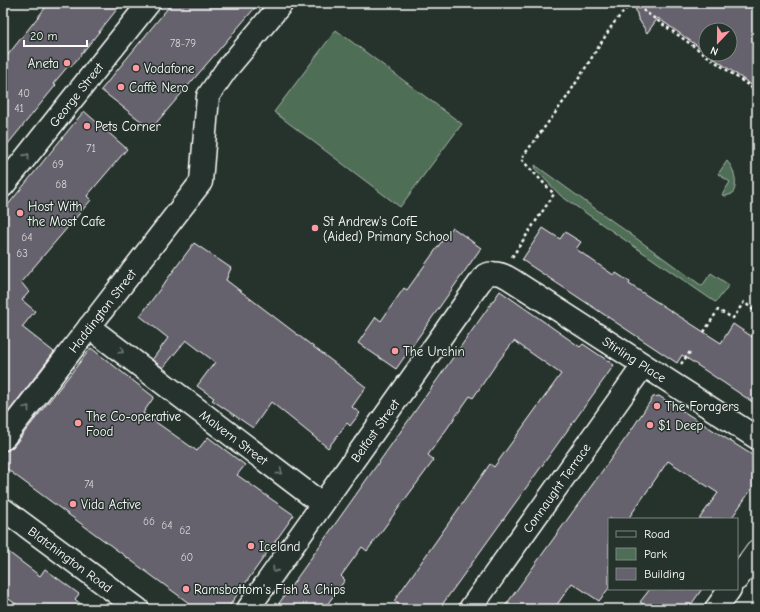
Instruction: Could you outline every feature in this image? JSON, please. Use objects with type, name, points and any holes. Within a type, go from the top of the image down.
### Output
[{"type":"street","name":"George Street","points":[[3,186],[149,3]]},
{"type":"street","name":"Haddington Street","points":[[3,439],[201,182],[208,96],[226,70],[282,3]]},
{"type":"street","name":"Belfast Street","points":[[248,609],[485,275],[490,273],[506,277]]},
{"type":"street","name":"Stirling Place","points":[[506,277],[757,438]]},
{"type":"street","name":"Malvern Street","points":[[89,327],[322,504]]},
{"type":"street","name":"Connaught Terrace","points":[[470,609],[643,366]]},
{"type":"street","name":"Blatchington Road","points":[[3,509],[138,609]]},
{"type":"street","points":[[738,578],[757,551]]},
{"type":"street","points":[[716,609],[729,590]]},
{"type":"path","points":[[506,277],[554,194],[521,159],[567,96],[613,24],[632,3],[755,90],[757,98]]},
{"type":"path","points":[[704,332],[718,310],[733,318],[744,302],[757,313]]},
{"type":"green space","points":[[336,30],[462,124],[400,207],[274,112]]},
{"type":"green space","points":[[727,161],[734,172],[735,186],[732,194],[726,196],[722,195],[730,182],[718,174]]},
{"type":"green space","points":[[535,165],[702,286],[711,273],[729,285],[715,302],[561,196],[536,170]]},
{"type":"building","points":[[49,3],[122,3],[71,67],[69,65],[53,84],[56,85],[3,150],[3,61]]},
{"type":"building","points":[[172,3],[259,3],[151,129],[101,90]]},
{"type":"building","points":[[634,3],[757,3],[757,89],[719,62],[738,62],[738,22],[698,22],[698,46],[658,18],[647,33],[638,18]]},
{"type":"building","points":[[84,111],[127,149],[87,196],[91,200],[21,282],[29,292],[22,300],[35,311],[22,327],[54,352],[3,419],[3,211]]},
{"type":"building","points":[[452,227],[481,248],[396,369],[358,343],[376,317],[381,321],[404,288],[407,290]]},
{"type":"building","points":[[543,228],[560,239],[565,232],[581,242],[576,249],[612,274],[615,275],[616,273],[630,282],[629,284],[721,343],[733,324],[757,340],[757,405],[682,355],[677,363],[522,260]]},
{"type":"building","points":[[194,243],[231,268],[226,280],[366,387],[352,407],[360,413],[350,426],[347,423],[328,448],[271,402],[253,428],[212,400],[214,398],[197,386],[215,362],[186,340],[163,368],[152,360],[168,338],[140,316]]},
{"type":"building","points":[[500,291],[580,347],[583,344],[614,365],[605,378],[439,609],[405,609],[394,601],[490,464],[494,467],[561,374],[514,341],[473,398],[470,396],[428,455],[434,460],[367,551],[362,547],[341,576],[345,580],[324,609],[275,609]]},
{"type":"building","points":[[91,348],[154,397],[143,413],[197,451],[208,437],[245,465],[237,475],[294,515],[227,609],[197,609],[4,467],[3,451],[13,447]]},
{"type":"building","points":[[659,396],[757,458],[757,481],[732,518],[700,518],[718,493],[668,461],[629,518],[608,518],[608,589],[599,601],[572,583],[554,609],[503,609],[628,435],[653,397]]},
{"type":"building","points":[[3,548],[40,576],[45,569],[79,594],[75,599],[86,609],[23,609],[3,595]]},
{"type":"building","points":[[649,590],[701,590],[688,609],[650,609],[640,602]]},
{"type":"place","name":"Aneta","points":[[67,63]]},
{"type":"place","name":"Vodafone","points":[[136,68]]},
{"type":"place","name":"Caffè Nero","points":[[121,87]]},
{"type":"place","name":"Pets Corner","points":[[87,126]]},
{"type":"place","name":"Host With the Most Cafe","points":[[20,213]]},
{"type":"place","name":"St Andrew's CofE (Aided) Primary School","points":[[315,228]]},
{"type":"place","name":"The Urchin","points":[[395,351]]},
{"type":"place","name":"The Foragers","points":[[657,406]]},
{"type":"place","name":"The Co-operative Food","points":[[78,423]]},
{"type":"place","name":"$1 Deep","points":[[650,425]]},
{"type":"place","name":"Vida Active","points":[[73,504]]},
{"type":"place","name":"Iceland","points":[[251,546]]},
{"type":"place","name":"Ramsbottom's Fish & Chips","points":[[186,589]]}]
